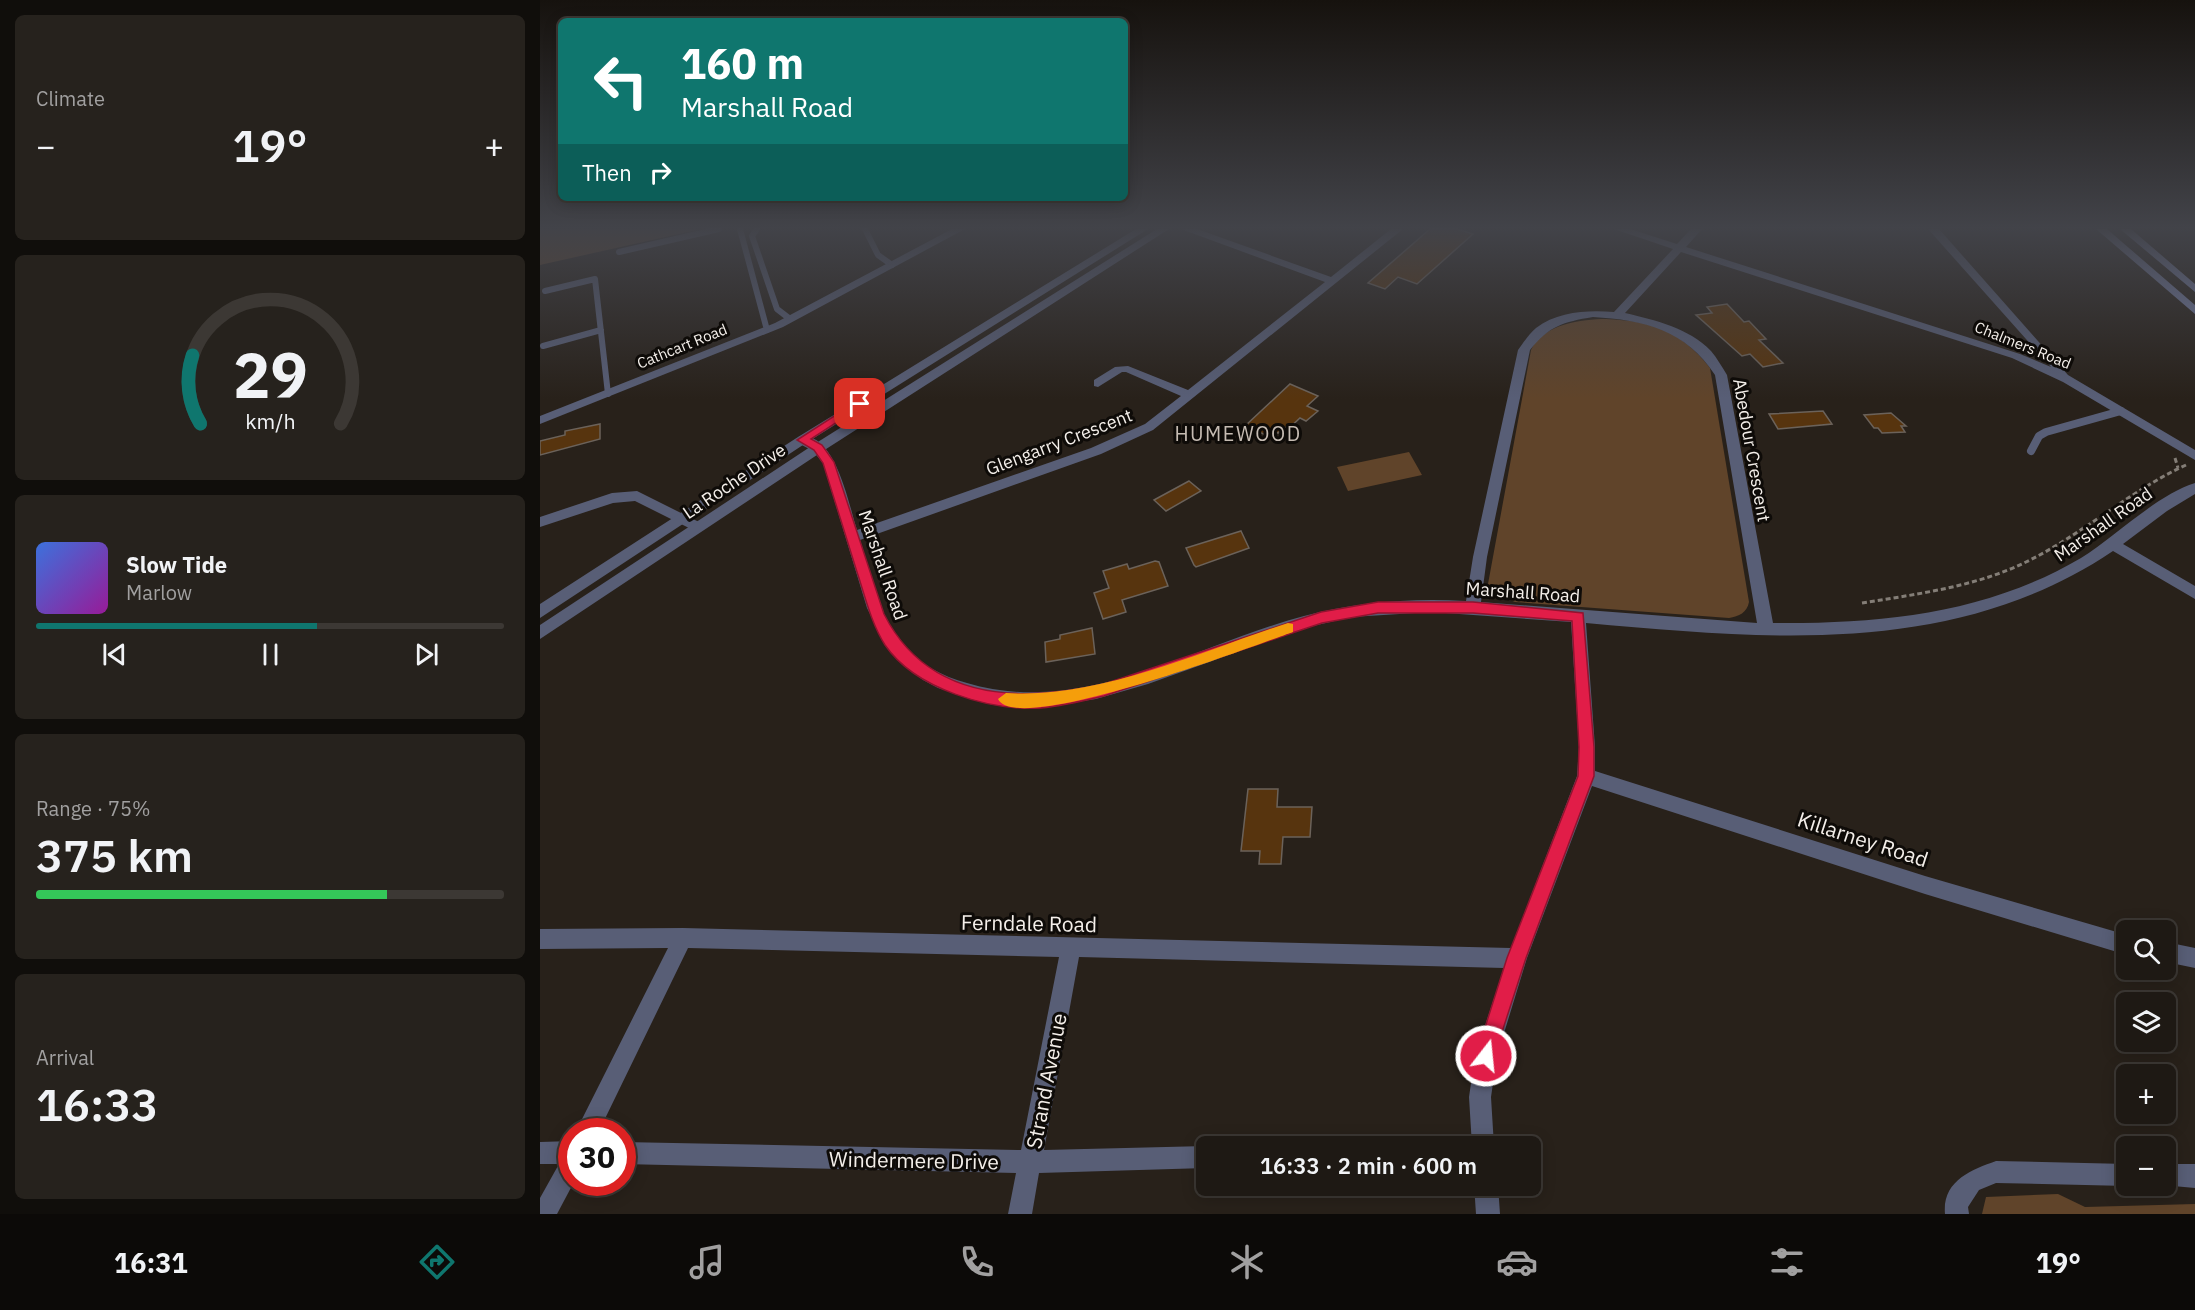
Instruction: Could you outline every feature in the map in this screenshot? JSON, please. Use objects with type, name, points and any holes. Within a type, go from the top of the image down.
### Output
[{"type":"main road","points":[[2166,286],[2195,311]]},
{"type":"street","name":"Cathcart Road","points":[[540,420],[767,330],[853,286]]},
{"type":"street","name":"La Roche Drive","points":[[540,612],[802,440],[1053,286]]},
{"type":"street","name":"La Roche Drive","points":[[540,633],[818,448],[1076,286]]},
{"type":"street","name":"Glengarry Crescent","points":[[852,537],[1122,441],[1149,427],[1327,286]]},
{"type":"street","points":[[1619,313],[1644,286]]},
{"type":"street","name":"Chalmers Road","points":[[1801,286],[1989,345],[2067,379],[2194,459]]},
{"type":"street","points":[[1983,286],[2067,379]]},
{"type":"street","name":"Abedour Crescent","points":[[1473,607],[1494,487],[1528,340],[1544,327],[1566,319],[1619,313],[1681,333],[1698,343],[1716,364],[1721,375],[1766,629]]},
{"type":"street","points":[[1098,383],[1119,369],[1128,369],[1190,395]]},
{"type":"street","points":[[802,440],[818,448]]},
{"type":"street","name":"Marshall Road","points":[[818,448],[829,462],[877,614],[891,641],[905,658],[947,685],[977,694],[1015,701],[1040,702],[1104,690],[1307,622],[1347,612],[1414,605],[1473,607],[1766,629],[1870,626],[1914,622],[1975,609],[2020,596],[2067,574],[2172,500],[2195,488]]},
{"type":"street","points":[[540,522],[595,503],[627,496],[647,499],[698,527]]},
{"type":"street","points":[[2112,544],[2195,593]]},
{"type":"street","points":[[1482,1136],[1480,1097],[1486,1056],[1516,958],[1586,776],[1587,747],[1578,616]]},
{"type":"street","name":"Killarney Road","points":[[1586,776],[1936,888],[2116,942]]},
{"type":"street","points":[[593,1118],[683,938]]},
{"type":"street","name":"Ferndale Road","points":[[540,939],[683,938],[1516,958]]},
{"type":"street","name":"Strand Avenue","points":[[1020,1214],[1071,948]]},
{"type":"street","points":[[2176,954],[2195,958]]},
{"type":"street","points":[[540,1153],[558,1152]]},
{"type":"street","name":"Windermere Drive","points":[[636,1153],[1031,1162],[1196,1157]]},
{"type":"street","points":[[1957,1214],[1956,1204],[1971,1182],[1996,1172],[2116,1174]]},
{"type":"street","points":[[2176,1175],[2195,1176]]},
{"type":"street","points":[[544,1214],[558,1188]]},
{"type":"street","points":[[1487,1196],[1488,1214]]},
{"type":"lane","points":[[544,291],[567,286]]},
{"type":"lane","points":[[596,286],[608,394]]},
{"type":"lane","points":[[755,286],[767,330]]},
{"type":"lane","points":[[769,286],[777,309],[790,319]]},
{"type":"lane","points":[[543,346],[601,330]]},
{"type":"lane","points":[[2031,451],[2039,436],[2046,432],[2121,411]]},
{"type":"path","points":[[2166,452],[2175,458],[2178,468]]},
{"type":"path","points":[[1862,603],[1956,587],[2026,562],[2064,540],[2152,479],[2194,459]]},
{"type":"shaded area","points":[[1606,319],[1638,322],[1665,330],[1688,345],[1710,368],[1749,602],[1746,609],[1739,615],[1729,618],[1515,602],[1497,595],[1488,584],[1531,350],[1544,334],[1554,329],[1575,322]]},
{"type":"shaded area","points":[[1409,452],[1422,475],[1348,491],[1337,467]]},
{"type":"shaded area","points":[[2058,1194],[2085,1207],[2195,1204],[2195,1214],[1982,1214],[1986,1197]]},
{"type":"building","points":[[1727,304],[1744,322],[1749,321],[1766,339],[1759,340],[1783,363],[1763,367],[1750,354],[1742,356],[1696,315],[1712,313],[1707,307]]},
{"type":"building","points":[[1290,384],[1318,396],[1307,406],[1318,411],[1306,421],[1300,418],[1288,429],[1284,427],[1278,433],[1271,430],[1266,435],[1245,426]]},
{"type":"building","points":[[1823,411],[1832,424],[1778,429],[1769,414]]},
{"type":"building","points":[[1891,413],[1906,426],[1901,426],[1905,432],[1882,433],[1878,428],[1874,428],[1864,415]]},
{"type":"building","points":[[600,424],[600,439],[540,455],[540,441],[565,435],[565,431]]},
{"type":"building","points":[[1189,481],[1201,491],[1166,511],[1154,500]]},
{"type":"building","points":[[1241,531],[1249,548],[1196,567],[1194,565],[1186,548]]},
{"type":"building","points":[[1155,561],[1159,562],[1168,586],[1122,600],[1126,612],[1103,619],[1094,593],[1109,588],[1103,571],[1127,564],[1129,569]]},
{"type":"building","points":[[1092,628],[1095,654],[1046,662],[1045,642],[1060,639],[1060,635]]},
{"type":"building","points":[[1248,789],[1278,789],[1277,807],[1312,807],[1310,837],[1283,837],[1281,864],[1259,864],[1260,851],[1241,851]]},
{"type":"slow traffic","points":[[1006,699],[1040,702],[1104,690],[1288,628]]},
{"type":"district","name":"HUMEWOOD","points":[[1238,433]]},
{"type":"route","points":[[860,404],[802,440],[818,448],[829,462],[877,614],[891,641],[905,658],[924,672],[947,685],[977,694],[1015,701],[1040,702],[1074,697],[1104,690],[1321,618],[1378,607],[1414,605],[1473,607],[1578,616],[1587,747],[1586,776],[1516,958],[1486,1056]]}]
